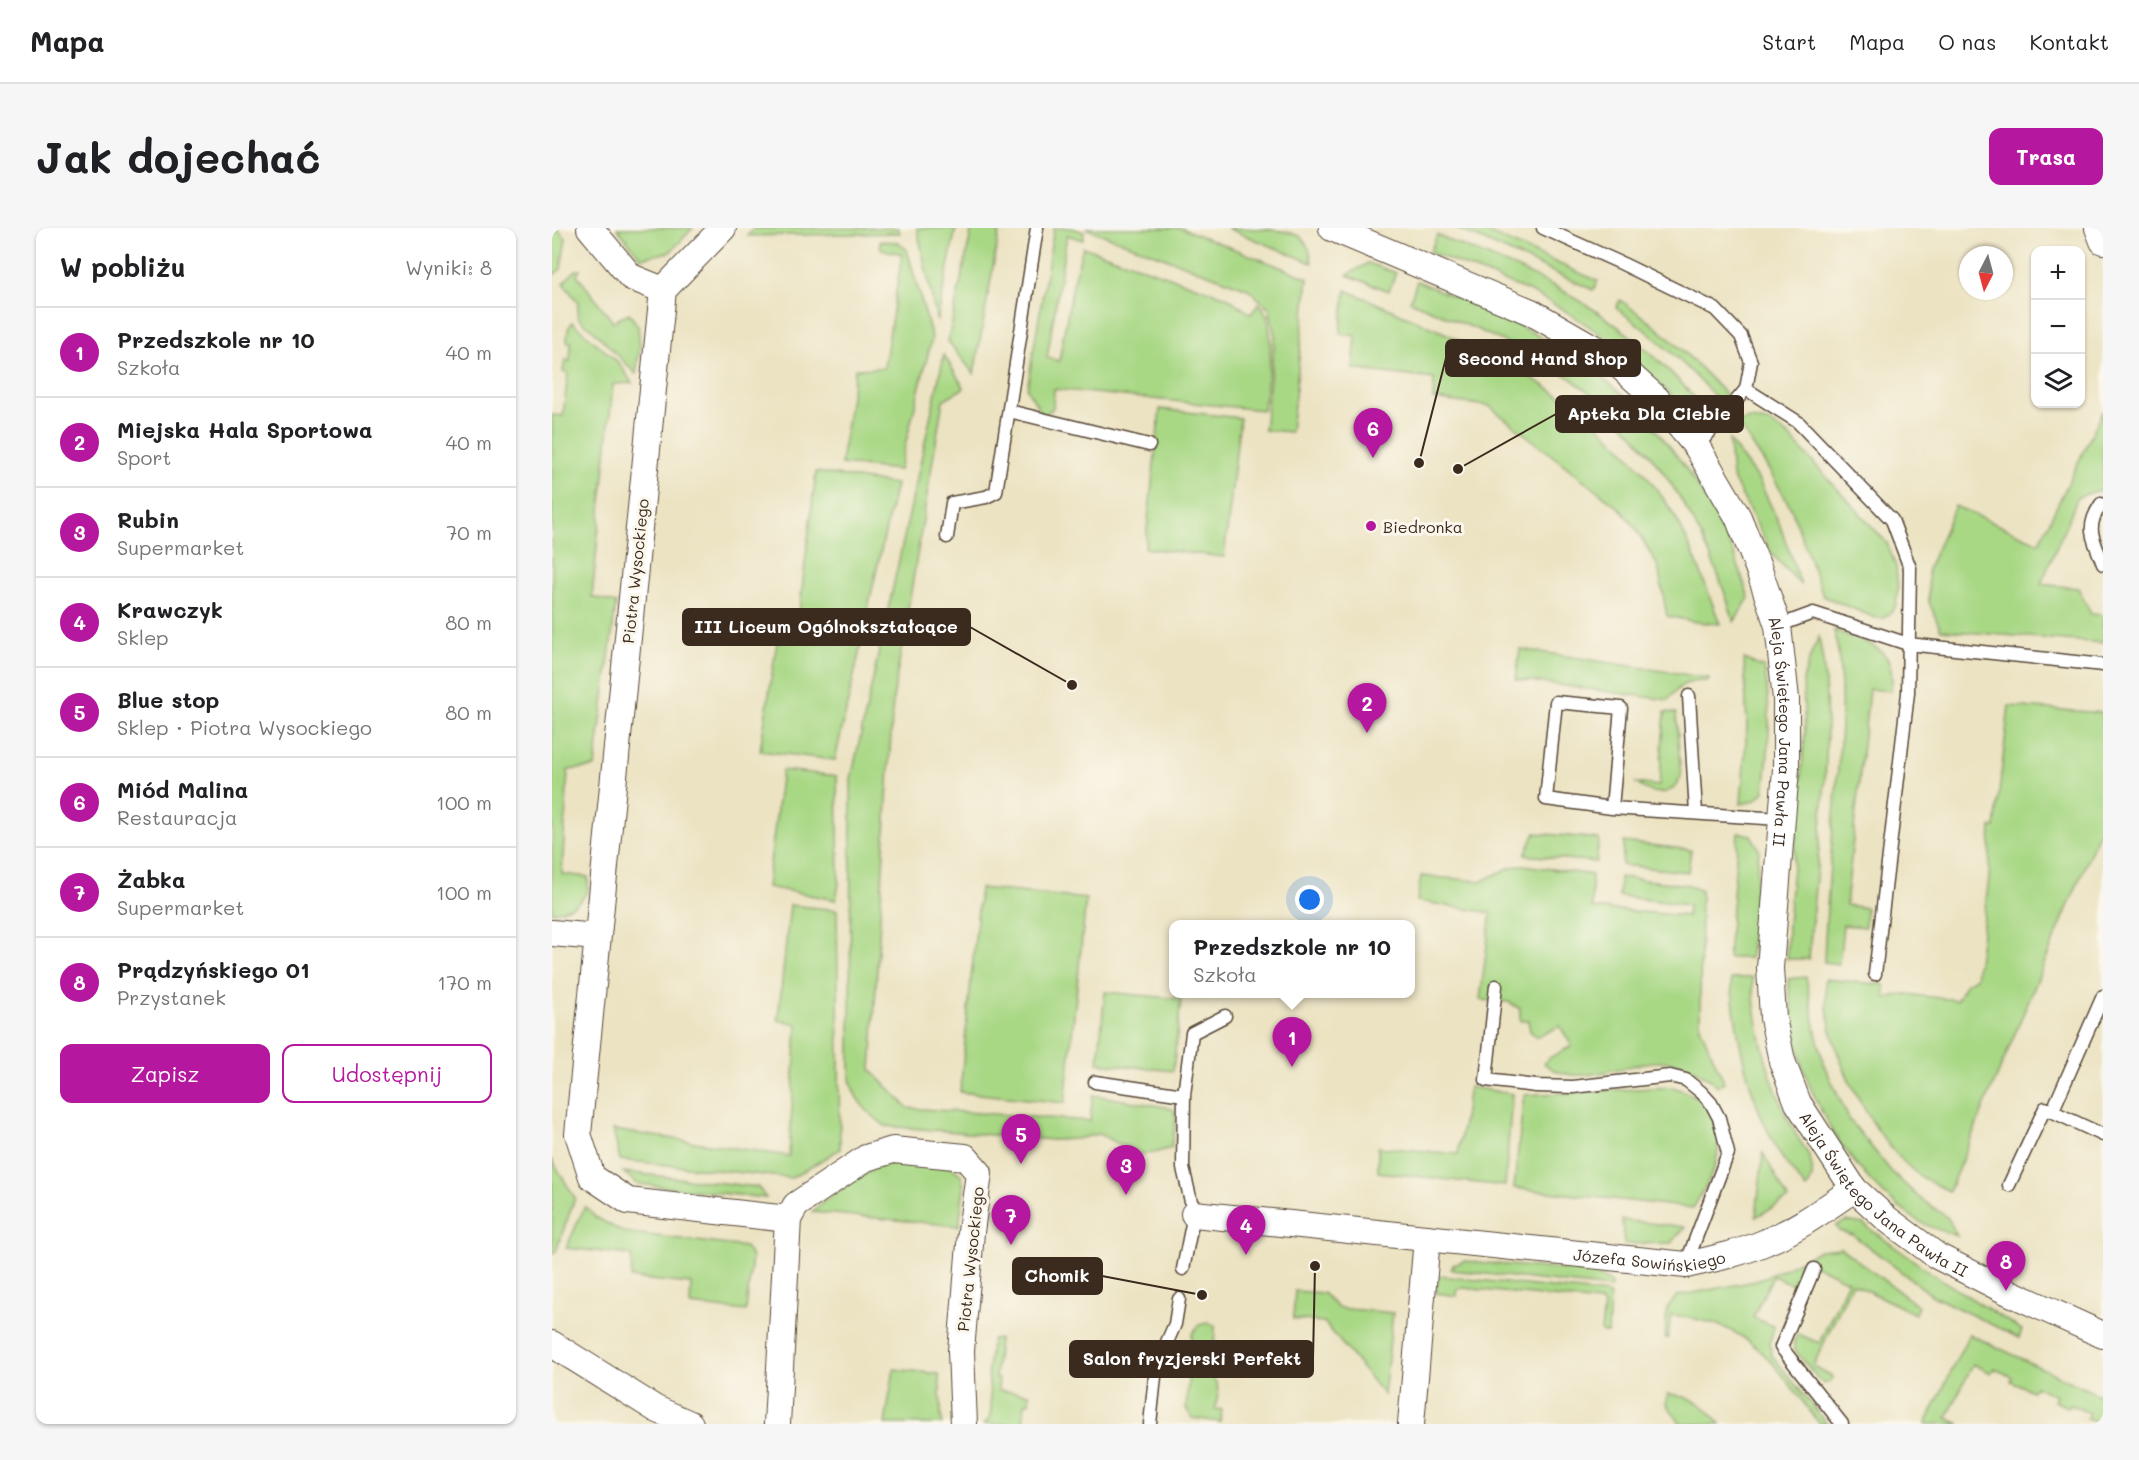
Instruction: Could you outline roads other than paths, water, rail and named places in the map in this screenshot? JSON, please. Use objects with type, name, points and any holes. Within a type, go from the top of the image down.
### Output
[{"type":"street","points":[[590,228],[631,277],[663,291],[723,228]]},
{"type":"street","name":"Aleja Świętego Jana Pawła II","points":[[1332,228],[1532,312],[1611,358],[1657,399],[1697,447],[1738,517],[1778,626],[1786,699],[1786,769],[1780,819],[1770,968],[1773,1018],[1782,1061],[1798,1102],[1854,1189],[1887,1219],[1937,1256],[2006,1291],[2103,1335]]},
{"type":"street","points":[[2098,228],[2103,240]]},
{"type":"street","name":"Piotra Wysockiego","points":[[663,291],[578,1134],[592,1177],[628,1201],[789,1219],[795,1205],[866,1158],[893,1150],[965,1157],[979,1173],[971,1232],[961,1351],[964,1424]]},
{"type":"street","points":[[552,933],[597,937]]},
{"type":"street","name":"Józefa Sowińskiego","points":[[1194,1214],[1686,1265],[1767,1242],[1822,1212],[1854,1189]]},
{"type":"street","points":[[777,1424],[789,1219]]},
{"type":"street","points":[[1411,1424],[1427,1238]]},
{"type":"street","points":[[552,1344],[656,1409],[690,1424]]},
{"type":"lane","points":[[947,537],[952,503],[986,497],[996,492],[1037,228]]},
{"type":"lane","points":[[1544,228],[1715,309],[1741,336],[1751,362],[1746,389],[1697,447]]},
{"type":"lane","points":[[1746,389],[1798,422],[1892,520],[1910,568],[1908,693],[1875,974]]},
{"type":"lane","points":[[1009,411],[1149,446]]},
{"type":"lane","points":[[2101,504],[2092,517],[2091,530],[2103,564]]},
{"type":"lane","points":[[1778,626],[1813,613],[1908,644],[2103,665]]},
{"type":"lane","points":[[1689,696],[1696,813]]},
{"type":"lane","points":[[1612,808],[1621,708],[1556,702],[1546,799],[1612,808],[1780,819]]},
{"type":"lane","points":[[1496,986],[1486,1080],[1536,1086],[1573,1087],[1670,1076],[1686,1080],[1711,1103],[1719,1118],[1728,1153],[1686,1265]]},
{"type":"lane","points":[[2052,1112],[2103,996]]},
{"type":"lane","points":[[1183,1269],[1194,1214],[1183,1168],[1184,1095],[1192,1033],[1225,1016]]},
{"type":"lane","points":[[1095,1082],[1184,1095]]},
{"type":"lane","points":[[2009,1185],[2045,1108],[2103,1135]]},
{"type":"lane","points":[[1814,1269],[1780,1347],[1842,1424]]},
{"type":"lane","points":[[1150,1424],[1156,1367],[1175,1324],[1179,1299]]},
{"type":"place","name":"Miód Malina","points":[[1373,458]]},
{"type":"place","name":"Second Hand Shop","points":[[1419,463]]},
{"type":"place","name":"Apteka Dla Ciebie","points":[[1458,469]]},
{"type":"place","name":"Biedronka","points":[[1371,526]]},
{"type":"place","name":"III Liceum Ogólnokształcące","points":[[1072,685]]},
{"type":"place","name":"Miejska Hala Sportowa","points":[[1367,733]]},
{"type":"place","name":"Przedszkole nr 10","points":[[1292,1067]]},
{"type":"place","name":"Blue stop","points":[[1021,1164]]},
{"type":"place","name":"Rubin","points":[[1126,1195]]},
{"type":"place","name":"Żabka","points":[[1011,1245]]},
{"type":"place","name":"Krawczyk","points":[[1246,1255]]},
{"type":"place","name":"Salon fryzjerski Perfekt","points":[[1315,1266]]},
{"type":"place","name":"Prądzyńskiego 01","points":[[2006,1291]]},
{"type":"place","name":"Chomik","points":[[1202,1295]]}]
